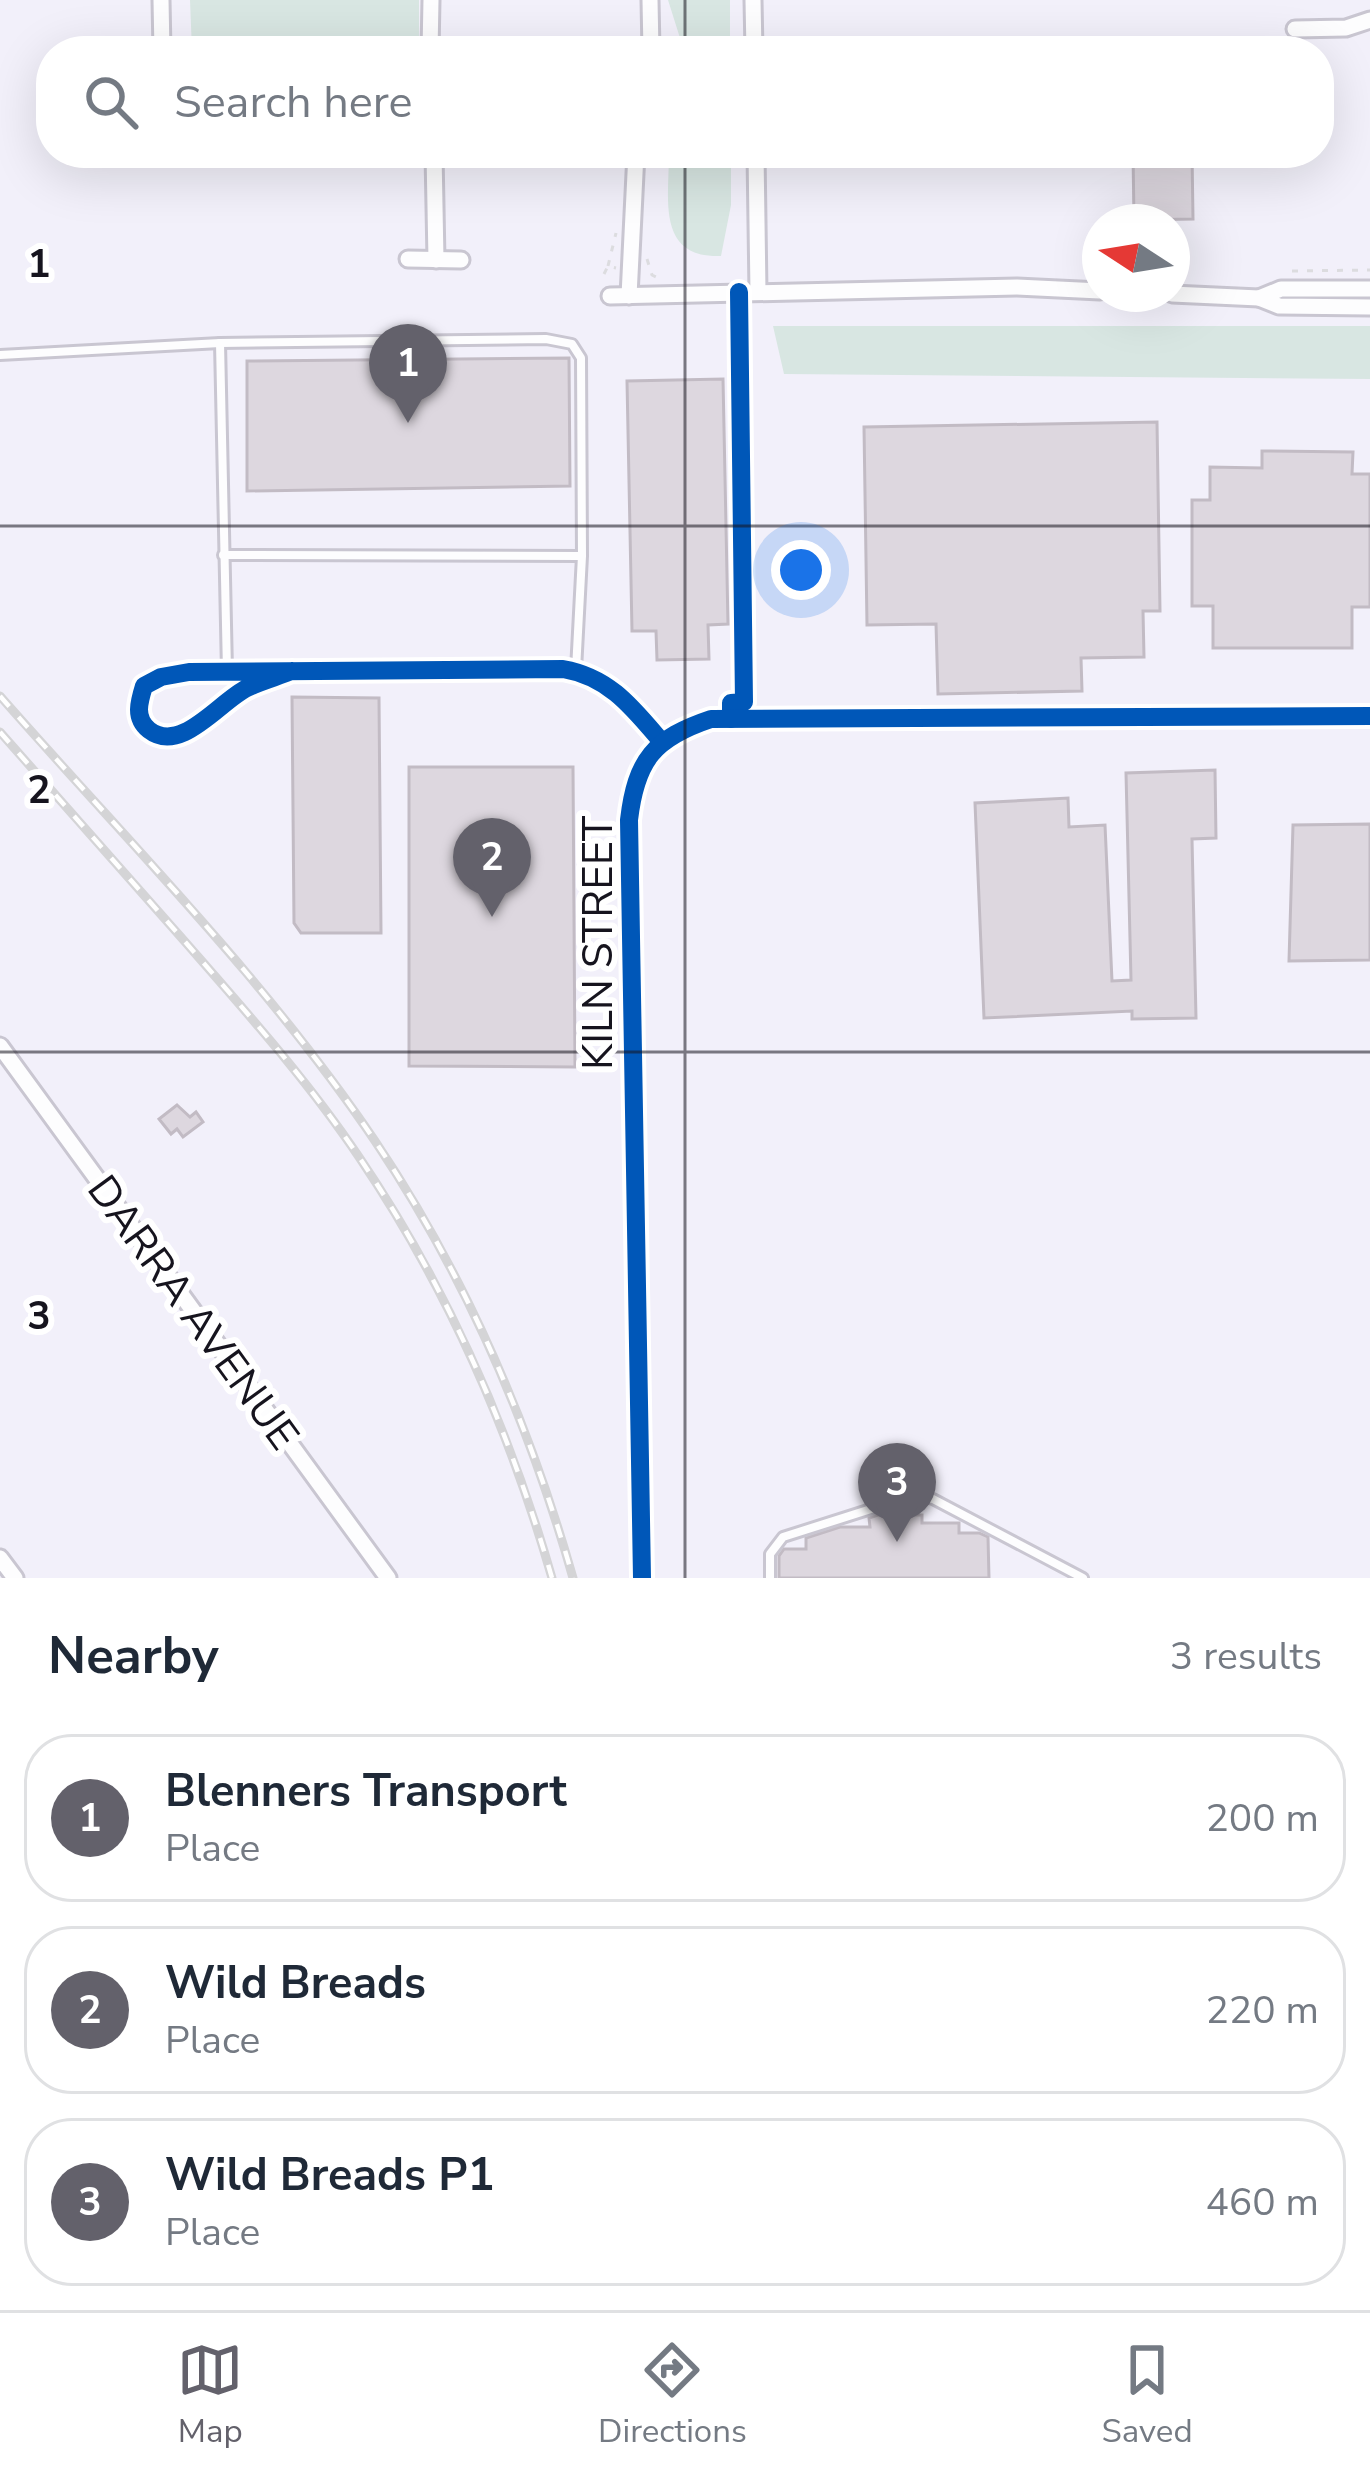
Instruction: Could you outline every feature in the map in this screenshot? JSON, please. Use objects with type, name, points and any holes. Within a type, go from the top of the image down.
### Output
[{"type":"street","points":[[160,0],[161,36]]},
{"type":"street","points":[[430,36],[431,0]]},
{"type":"street","points":[[650,0],[651,36]]},
{"type":"street","points":[[753,0],[754,36]]},
{"type":"street","points":[[1295,29],[1346,28],[1370,20]]},
{"type":"street","points":[[434,168],[436,260]]},
{"type":"street","points":[[629,296],[635,168]]},
{"type":"street","points":[[756,168],[758,292]]},
{"type":"street","points":[[408,260],[460,260]]},
{"type":"street","points":[[610,296],[1017,287],[1082,290]]},
{"type":"street","points":[[1259,298],[1281,289],[1370,289]]},
{"type":"street","points":[[1190,295],[1259,298],[1279,306],[1370,307]]},
{"type":"street","points":[[292,671],[247,688],[185,732],[152,733],[137,708],[144,686],[161,677],[190,672],[292,671],[576,671],[618,692],[661,741],[711,719],[1370,716]]},
{"type":"street","name":"KILN STREET","points":[[641,1578],[629,820],[633,784],[661,741]]},
{"type":"street","name":"DARRA AVENUE","points":[[0,1046],[388,1578]]},
{"type":"street","points":[[0,1558],[15,1578]]},
{"type":"lane","points":[[0,355],[220,343],[546,339],[572,344],[581,358],[582,556],[576,671]]},
{"type":"lane","points":[[220,343],[227,672]]},
{"type":"lane","points":[[223,555],[582,556]]},
{"type":"lane","points":[[770,1578],[770,1554],[783,1537],[916,1496],[933,1498],[1083,1578]]},
{"type":"path","points":[[646,257],[652,275],[662,280]]},
{"type":"path","points":[[1292,271],[1370,271]]},
{"type":"shaded area","points":[[190,0],[419,0],[419,36],[191,36]]},
{"type":"shaded area","points":[[668,0],[730,0],[730,36],[679,36]]},
{"type":"shaded area","points":[[669,168],[731,168],[731,205],[721,256],[685,247],[676,236],[668,206]]},
{"type":"shaded area","points":[[773,326],[1370,326],[1370,379],[784,374]]},
{"type":"building","points":[[1133,168],[1192,168],[1193,219],[1190,204],[1134,204]]},
{"type":"building","points":[[569,358],[570,486],[247,491],[247,361]]},
{"type":"building","points":[[723,379],[728,624],[708,625],[709,659],[657,660],[656,631],[632,631],[627,381]]},
{"type":"building","points":[[1157,422],[1160,611],[1143,611],[1144,657],[1081,658],[1082,691],[938,694],[936,624],[867,625],[864,427]]},
{"type":"building","points":[[1262,451],[1353,452],[1352,474],[1370,474],[1370,607],[1352,607],[1352,648],[1213,648],[1213,606],[1192,606],[1192,500],[1210,500],[1210,467],[1262,468]]},
{"type":"building","points":[[292,697],[379,698],[381,933],[301,933],[294,923]]},
{"type":"building","points":[[409,767],[573,767],[575,1067],[409,1066]]},
{"type":"building","points":[[1215,770],[1216,838],[1192,839],[1196,1018],[1132,1019],[1132,1011],[984,1018],[975,803],[1068,798],[1069,827],[1105,825],[1112,981],[1131,980],[1126,773]]},
{"type":"building","points":[[1370,824],[1370,960],[1289,961],[1293,825]]},
{"type":"building","points":[[177,1105],[190,1117],[196,1112],[203,1122],[183,1137],[177,1129],[171,1134],[159,1119]]},
{"type":"building","points":[[922,1515],[922,1523],[959,1523],[959,1533],[988,1537],[989,1578],[779,1578],[779,1556],[784,1549],[806,1549],[806,1538],[840,1527],[870,1527],[869,1518]]},
{"type":"railway","points":[[0,696],[242,968],[375,1141],[438,1244],[491,1352],[536,1463],[573,1578]]},
{"type":"railway","points":[[0,732],[254,1022],[319,1101],[391,1206],[447,1308],[495,1413],[552,1578]]},
{"type":"cycle path","points":[[731,719],[731,703],[744,702],[739,292]]},
{"type":"cycle path","points":[[292,671],[286,673],[258,683],[247,688],[174,736],[149,730],[140,715],[144,686],[189,672],[563,669],[607,686],[661,741]]},
{"type":"cycle path","points":[[642,1578],[629,820],[637,782],[651,754],[675,734],[711,719],[1370,716]]},
{"type":"place","name":"Blenners Transport","points":[[408,423]]},
{"type":"place","name":"Wild Breads","points":[[492,917]]},
{"type":"place","name":"Wild Breads P1","points":[[897,1542]]}]
